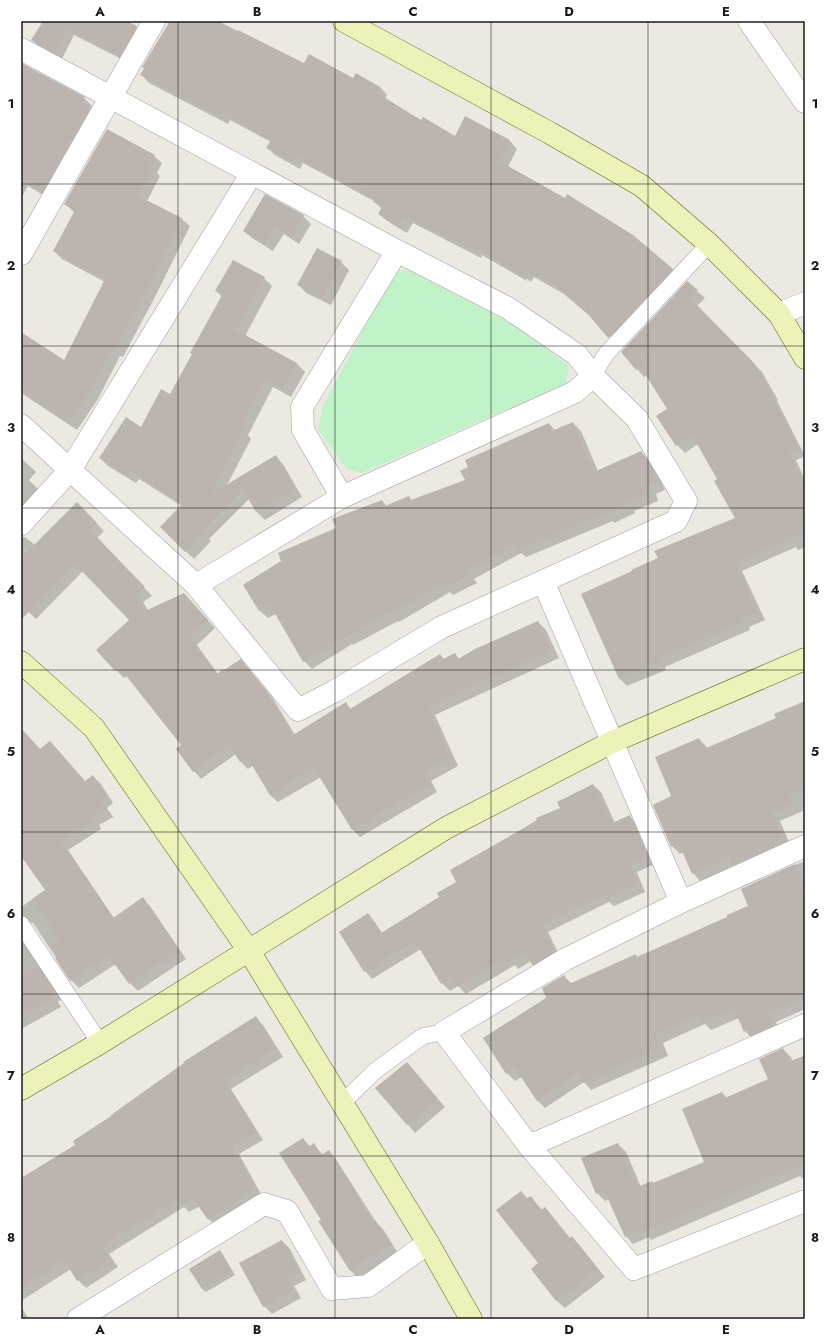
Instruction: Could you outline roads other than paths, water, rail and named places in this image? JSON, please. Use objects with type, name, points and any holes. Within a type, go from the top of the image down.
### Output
[{"type":"street","points":[[21,254],[154,21]]},
{"type":"street","points":[[344,21],[550,133],[642,186],[708,244],[779,314],[805,358]]},
{"type":"street","points":[[749,21],[805,102]]},
{"type":"street","points":[[21,49],[397,251],[508,308],[577,355],[593,376],[637,419],[686,501],[676,521],[442,627],[335,691],[298,710],[196,584],[21,425]]},
{"type":"street","points":[[21,524],[70,470],[252,173]]},
{"type":"street","points":[[342,497],[303,430],[302,407],[397,251]]},
{"type":"street","points":[[779,314],[805,303]]},
{"type":"street","points":[[196,584],[342,497],[574,392],[593,376]]},
{"type":"street","points":[[543,581],[681,902]]},
{"type":"street","points":[[21,1089],[100,1043],[446,828],[612,742],[805,659]]},
{"type":"street","points":[[21,662],[94,728],[249,951],[428,1243],[471,1319]]},
{"type":"street","points":[[805,846],[681,902],[566,959],[444,1032],[529,1146],[634,1269],[805,1201]]},
{"type":"street","points":[[529,1146],[805,1025]]},
{"type":"street","points":[[78,1319],[264,1204],[287,1211],[332,1289],[368,1286],[428,1243]]},
{"type":"lane","points":[[593,376],[606,354],[708,244]]},
{"type":"lane","points":[[21,924],[100,1043]]},
{"type":"lane","points":[[342,1103],[375,1071],[423,1036],[444,1032]]}]
